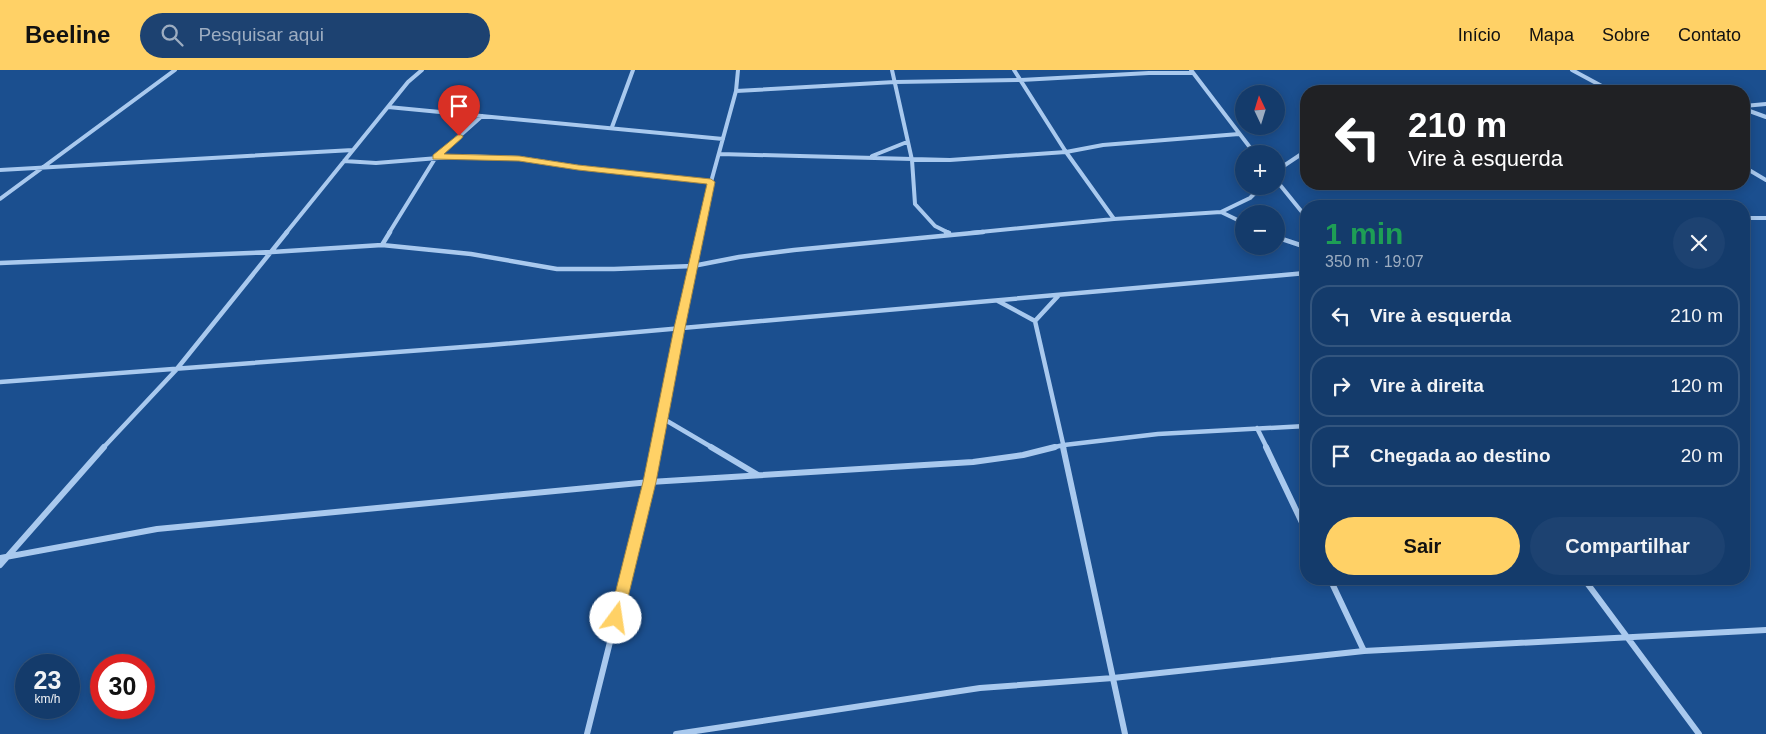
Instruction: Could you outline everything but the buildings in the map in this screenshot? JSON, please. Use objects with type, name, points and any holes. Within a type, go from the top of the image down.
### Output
[{"type":"street","points":[[0,199],[174,70]]},
{"type":"street","points":[[0,565],[3,557],[176,370],[408,82],[422,70]]},
{"type":"street","points":[[612,127],[633,70]]},
{"type":"street","points":[[587,734],[650,482],[693,266],[711,182],[736,91],[738,70]]},
{"type":"street","points":[[892,70],[912,160],[915,204],[934,226],[950,234]]},
{"type":"street","points":[[1014,70],[1066,152],[1114,220]]},
{"type":"street","points":[[1572,70],[1599,85]]},
{"type":"street","points":[[736,91],[895,82],[1021,80],[1192,71],[1235,129]]},
{"type":"street","points":[[1750,106],[1766,104]]},
{"type":"street","points":[[388,107],[723,138]]},
{"type":"street","points":[[1750,110],[1766,117]]},
{"type":"street","points":[[382,245],[436,157],[482,116]]},
{"type":"street","points":[[720,154],[912,160],[996,158],[1066,152],[1102,145],[1235,134]]},
{"type":"street","points":[[1240,135],[1248,145]]},
{"type":"street","points":[[869,158],[907,142]]},
{"type":"street","points":[[0,170],[353,150]]},
{"type":"street","points":[[1285,164],[1300,154]]},
{"type":"street","points":[[344,161],[376,163],[463,156],[519,158],[578,168],[711,182]]},
{"type":"street","points":[[1750,171],[1766,180]]},
{"type":"street","points":[[1285,191],[1300,210]]},
{"type":"street","points":[[0,264],[272,252],[382,245],[471,254],[558,268],[614,269],[693,266],[739,257],[794,250],[950,234],[1221,212],[1253,195]]},
{"type":"street","points":[[1221,212],[1235,219]]},
{"type":"street","points":[[1750,218],[1766,218]]},
{"type":"street","points":[[1285,240],[1300,245]]},
{"type":"street","points":[[0,382],[176,370],[680,328],[1300,274]]},
{"type":"street","points":[[1035,321],[1059,295]]},
{"type":"street","points":[[997,300],[1035,321],[1064,445],[1080,529],[1125,734]]},
{"type":"street","points":[[662,418],[758,476]]},
{"type":"street","points":[[3,557],[157,529],[650,482],[974,462],[1023,455],[1064,445],[1158,434],[1300,426]]},
{"type":"street","points":[[1257,428],[1300,518]]},
{"type":"street","points":[[1333,585],[1364,651]]},
{"type":"street","points":[[1589,585],[1699,734]]},
{"type":"street","points":[[676,734],[980,688],[1113,678],[1364,651],[1766,630]]},
{"type":"route","points":[[459,136],[436,157],[519,158],[578,168],[711,182],[650,482],[616,618]]}]
